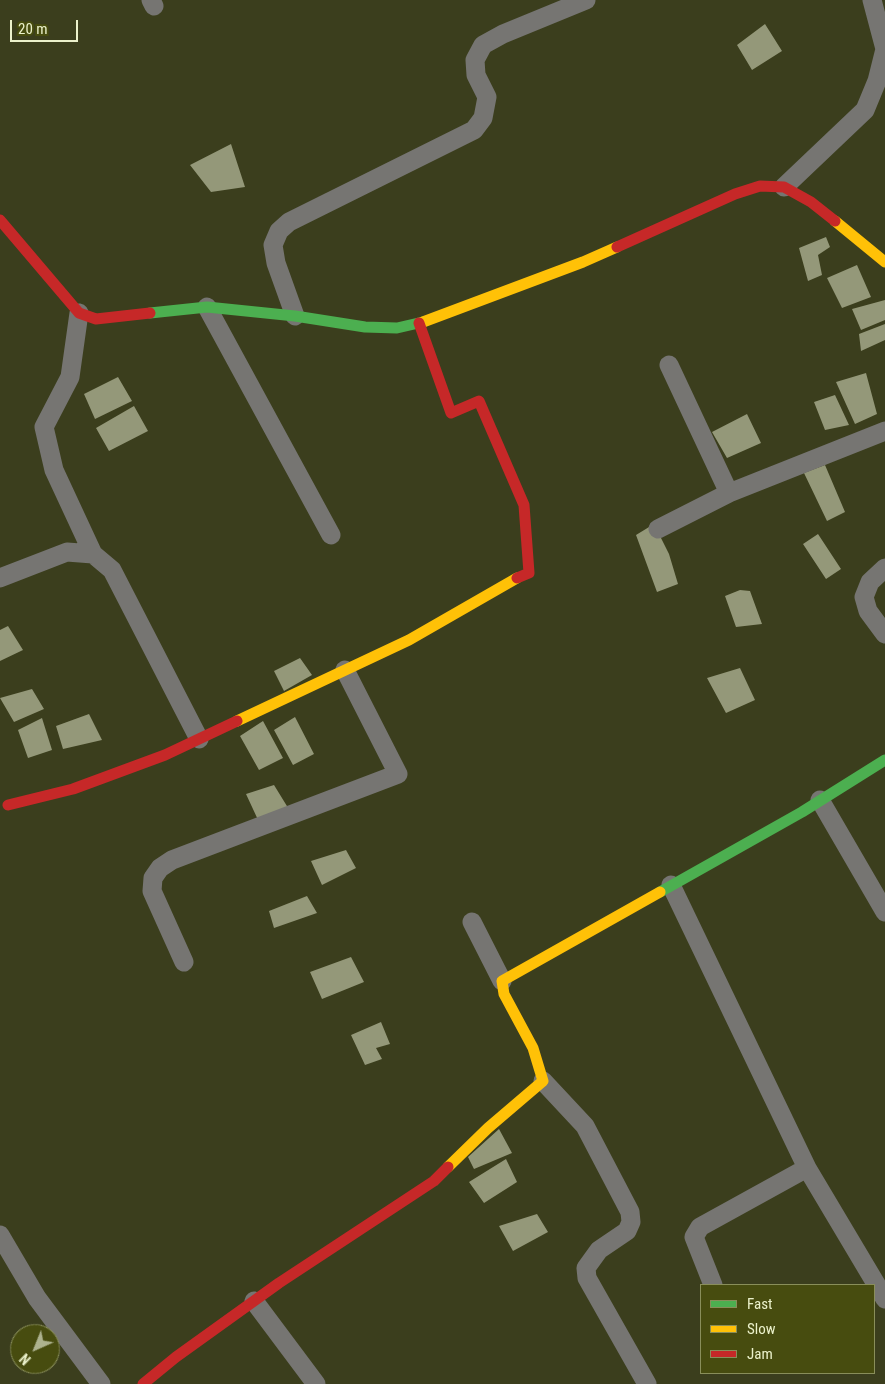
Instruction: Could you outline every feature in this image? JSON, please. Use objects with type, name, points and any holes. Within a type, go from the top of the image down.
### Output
[{"type":"street","points":[[295,316],[276,263],[273,245],[279,231],[290,222],[474,130],[483,118],[486,97],[476,75],[475,60],[483,45],[503,34],[586,0]]},
{"type":"street","points":[[784,187],[865,110],[877,81],[885,49],[878,3]]},
{"type":"street","points":[[1,222],[79,313],[96,319],[207,307],[295,316],[365,327],[397,328],[419,323],[583,262],[735,194],[760,186],[784,187],[811,202],[885,262]]},
{"type":"street","points":[[207,307],[331,534]]},
{"type":"street","points":[[79,313],[70,377],[44,427],[54,470],[93,554],[112,570],[199,739]]},
{"type":"street","points":[[8,805],[73,789],[164,755],[409,640],[515,578],[529,573],[524,505],[479,400],[451,413],[419,323]]},
{"type":"street","points":[[669,365],[729,493]]},
{"type":"street","points":[[658,529],[729,493],[885,431]]},
{"type":"street","points":[[0,578],[66,552],[93,554]]},
{"type":"street","points":[[885,568],[870,582],[864,597],[868,611],[885,634]]},
{"type":"street","points":[[184,962],[152,891],[153,878],[160,868],[172,860],[398,774],[345,670]]},
{"type":"street","points":[[502,981],[820,800],[885,760]]},
{"type":"street","points":[[820,800],[885,912]]},
{"type":"street","points":[[671,885],[807,1168],[885,1299]]},
{"type":"street","points":[[472,922],[502,981],[504,994],[533,1048],[543,1080],[585,1126],[630,1212],[631,1222],[627,1231],[599,1250],[586,1268],[587,1278],[647,1384]]},
{"type":"street","points":[[142,1384],[254,1301],[434,1181],[488,1128],[543,1080]]},
{"type":"street","points":[[714,1284],[694,1237],[700,1227],[807,1168]]},
{"type":"street","points":[[0,1235],[37,1298],[101,1384]]},
{"type":"street","points":[[254,1301],[316,1384]]},
{"type":"building","points":[[765,24],[782,51],[752,70],[737,45]]},
{"type":"building","points":[[231,144],[245,187],[211,192],[190,165]]},
{"type":"building","points":[[826,237],[830,247],[818,255],[822,275],[808,281],[799,248]]},
{"type":"building","points":[[857,265],[871,297],[842,308],[827,278]]},
{"type":"building","points":[[885,300],[885,320],[861,330],[852,309]]},
{"type":"building","points":[[885,324],[885,340],[861,351],[859,334]]},
{"type":"building","points":[[866,373],[877,414],[855,424],[836,382]]},
{"type":"building","points":[[118,377],[132,401],[95,419],[84,394]]},
{"type":"building","points":[[835,395],[849,425],[825,430],[814,402]]},
{"type":"building","points":[[134,406],[148,431],[109,451],[96,428]]},
{"type":"building","points":[[747,414],[761,443],[727,458],[712,432]]},
{"type":"building","points":[[825,465],[845,512],[827,521],[804,473]]},
{"type":"building","points":[[654,524],[669,554],[678,584],[657,592],[636,535]]},
{"type":"building","points":[[818,534],[841,569],[826,579],[803,544]]},
{"type":"building","points":[[740,590],[750,591],[762,624],[736,627],[725,596]]},
{"type":"building","points":[[8,626],[23,650],[0,661],[0,630]]},
{"type":"building","points":[[300,658],[312,675],[284,691],[274,671]]},
{"type":"building","points":[[740,668],[755,700],[726,713],[707,678]]},
{"type":"building","points":[[32,689],[44,709],[14,722],[0,698]]},
{"type":"building","points":[[89,714],[102,740],[63,749],[56,726]]},
{"type":"building","points":[[295,717],[314,754],[293,765],[274,730]]},
{"type":"building","points":[[42,718],[52,750],[28,758],[18,730]]},
{"type":"building","points":[[263,721],[283,758],[259,770],[240,736]]},
{"type":"building","points":[[274,785],[290,811],[259,822],[246,794]]},
{"type":"building","points":[[346,850],[356,868],[322,885],[311,861]]},
{"type":"building","points":[[307,896],[317,913],[274,928],[269,911]]},
{"type":"building","points":[[351,957],[364,982],[322,999],[310,972]]},
{"type":"building","points":[[381,1022],[390,1044],[376,1048],[382,1059],[365,1065],[351,1035]]},
{"type":"building","points":[[499,1129],[512,1153],[474,1169],[468,1157]]},
{"type":"building","points":[[506,1159],[517,1182],[484,1203],[469,1182]]},
{"type":"building","points":[[537,1214],[548,1232],[513,1251],[499,1226]]},
{"type":"traffic: fast","points":[[150,313],[207,307],[295,316],[365,327],[397,328],[423,322]]},
{"type":"traffic: fast","points":[[660,892],[802,812],[885,760]]},
{"type":"traffic: slow","points":[[835,221],[885,262]]},
{"type":"traffic: slow","points":[[423,322],[583,262],[617,247]]},
{"type":"traffic: slow","points":[[237,721],[409,640],[517,578]]},
{"type":"traffic: slow","points":[[448,1167],[488,1128],[543,1081],[533,1048],[504,994],[502,981],[660,892]]},
{"type":"traffic: jam","points":[[617,247],[735,194],[760,186],[784,187],[811,202],[835,221]]},
{"type":"traffic: jam","points":[[0,220],[79,313],[96,319],[150,313]]},
{"type":"traffic: jam","points":[[419,323],[451,413],[479,401],[524,505],[529,573],[517,578]]},
{"type":"traffic: jam","points":[[8,805],[73,789],[165,755],[237,721]]},
{"type":"traffic: jam","points":[[143,1384],[176,1357],[279,1283],[434,1181],[448,1167]]}]
